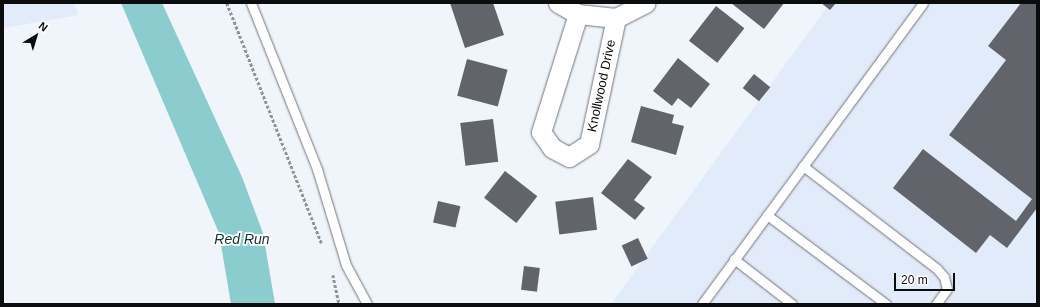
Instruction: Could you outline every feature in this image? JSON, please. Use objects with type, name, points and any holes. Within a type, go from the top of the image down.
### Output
[{"type":"street","points":[[558,3],[578,14],[616,18],[645,3]]},
{"type":"street","name":"Knollwood Drive","points":[[578,14],[541,132],[552,148],[569,157],[589,144],[616,18]]},
{"type":"lane","points":[[251,3],[317,169],[346,265],[367,304]]},
{"type":"lane","points":[[702,304],[923,3]]},
{"type":"lane","points":[[803,166],[937,269],[944,277],[947,289],[936,304]]},
{"type":"lane","points":[[767,215],[886,304]]},
{"type":"lane","points":[[734,259],[792,304]]},
{"type":"path","points":[[227,3],[324,247]]},
{"type":"path","points":[[331,268],[339,304]]},
{"type":"shaded area","points":[[3,3],[74,3],[79,15],[3,28]]},
{"type":"shaded area","points":[[830,3],[1037,3],[1037,304],[611,304]]},
{"type":"water","name":"Red Run","points":[[121,3],[162,3],[242,177],[263,233],[275,304],[231,304],[219,233]]},
{"type":"building","points":[[450,3],[493,3],[504,35],[465,48]]},
{"type":"building","points":[[731,3],[784,3],[764,29]]},
{"type":"building","points":[[821,3],[836,3],[830,10]]},
{"type":"building","points":[[1021,3],[1037,3],[1037,208],[1007,248],[990,235],[976,253],[893,188],[923,149],[1016,221],[1032,199],[949,135],[1006,60],[988,46]]},
{"type":"building","points":[[716,6],[744,28],[717,63],[689,41]]},
{"type":"building","points":[[678,58],[710,84],[691,108],[678,98],[672,106],[653,91]]},
{"type":"building","points":[[467,59],[508,70],[498,107],[457,96]]},
{"type":"building","points":[[754,74],[770,87],[759,101],[743,88]]},
{"type":"building","points":[[641,106],[674,115],[672,123],[684,126],[676,155],[631,142]]},
{"type":"building","points":[[493,119],[498,162],[465,166],[460,123]]},
{"type":"building","points":[[628,159],[652,177],[634,200],[645,208],[635,220],[601,193]]},
{"type":"building","points":[[505,171],[537,196],[516,223],[484,198]]},
{"type":"building","points":[[593,197],[597,230],[559,234],[555,202]]},
{"type":"building","points":[[438,201],[460,206],[455,228],[433,222]]},
{"type":"building","points":[[638,238],[648,259],[631,266],[622,246]]},
{"type":"building","points":[[524,266],[540,268],[537,292],[521,290]]}]
